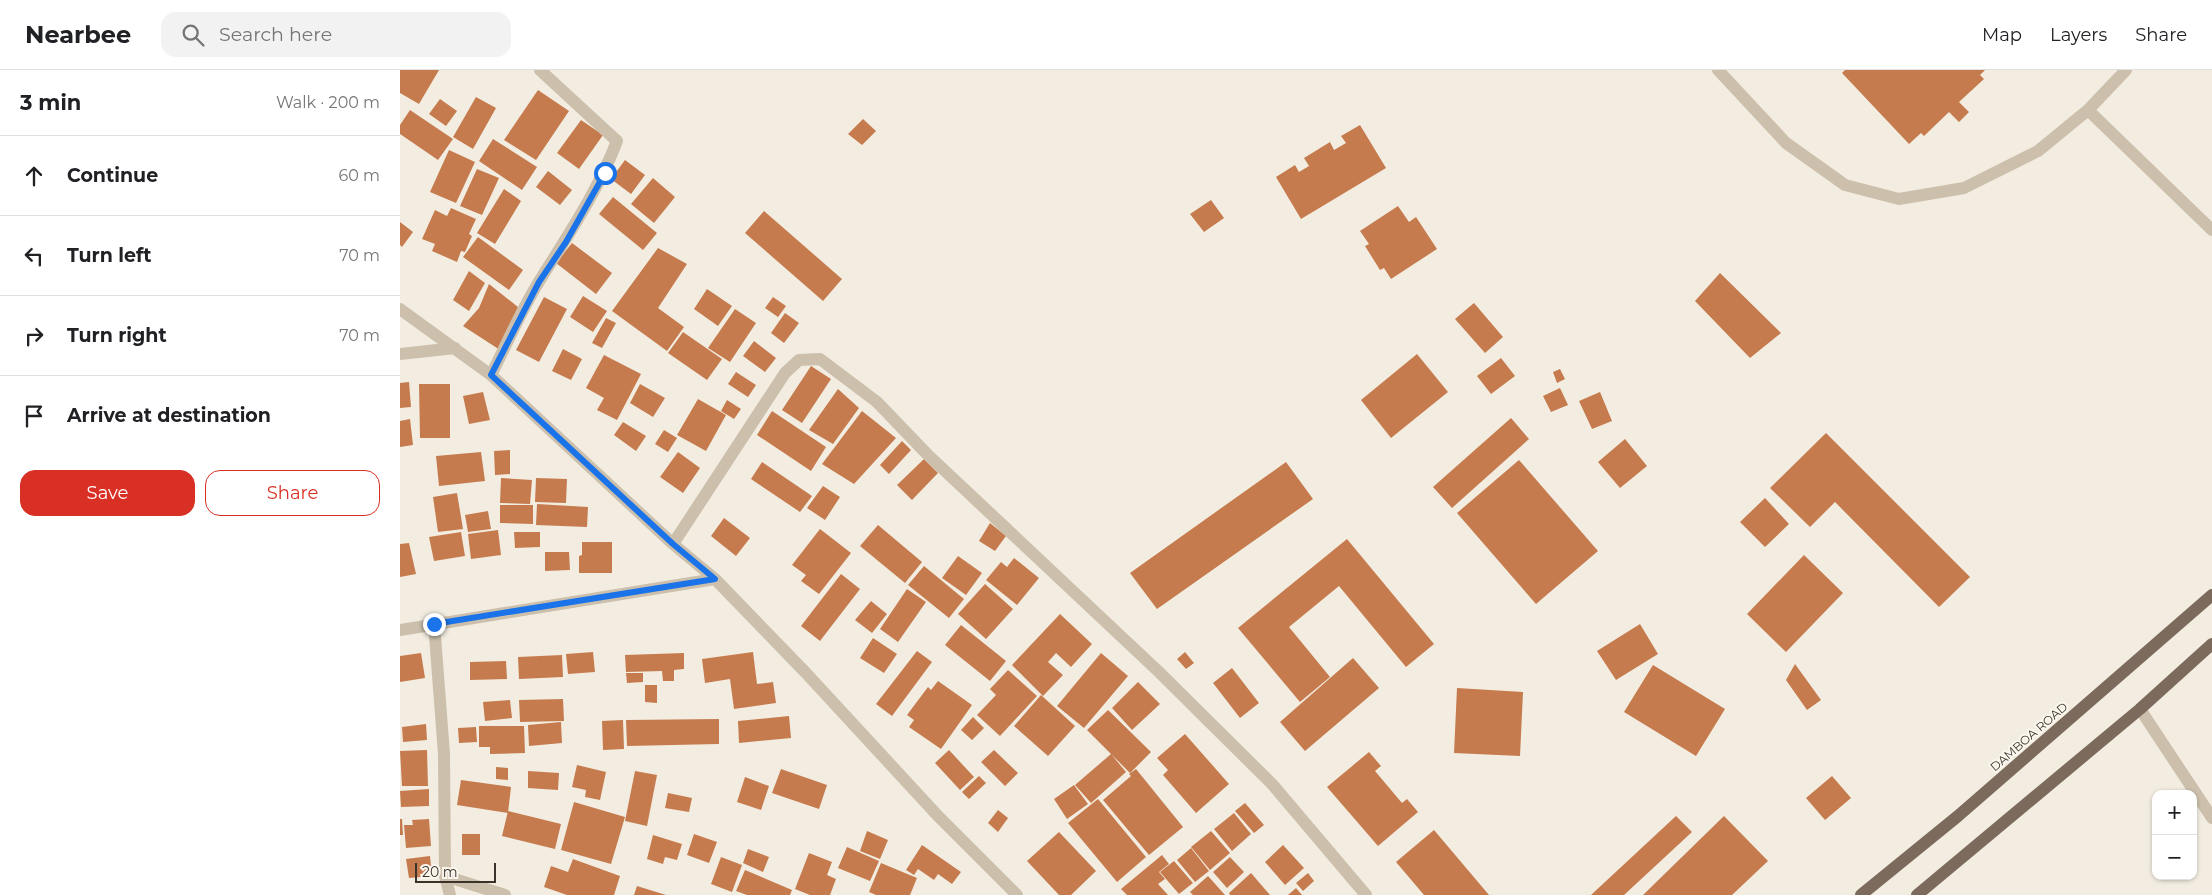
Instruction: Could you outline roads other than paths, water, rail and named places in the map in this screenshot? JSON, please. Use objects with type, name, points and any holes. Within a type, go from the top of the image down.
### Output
[{"type":"main road","name":"DAMBOA ROAD","points":[[1861,895],[1958,816],[2212,595]]},
{"type":"main road","points":[[1917,895],[2140,709],[2212,644]]},
{"type":"street","points":[[491,375],[539,282],[566,242],[605,173],[618,141],[540,70]]},
{"type":"street","points":[[1718,70],[1786,143],[1845,185],[1899,199],[1964,188],[2038,151],[2088,110],[2126,70]]},
{"type":"street","points":[[2088,110],[2212,230]]},
{"type":"street","points":[[400,309],[491,375],[673,544],[715,579],[806,673],[938,816],[1017,895]]},
{"type":"street","points":[[400,354],[455,348]]},
{"type":"street","points":[[673,544],[785,374],[798,360],[820,359],[877,402],[927,454],[1159,672],[1272,784],[1366,895]]},
{"type":"street","points":[[400,630],[715,579]]},
{"type":"street","points":[[434,624],[444,754],[445,876],[450,895]]},
{"type":"street","points":[[2140,709],[2212,818]]},
{"type":"street","points":[[445,876],[505,895]]}]
